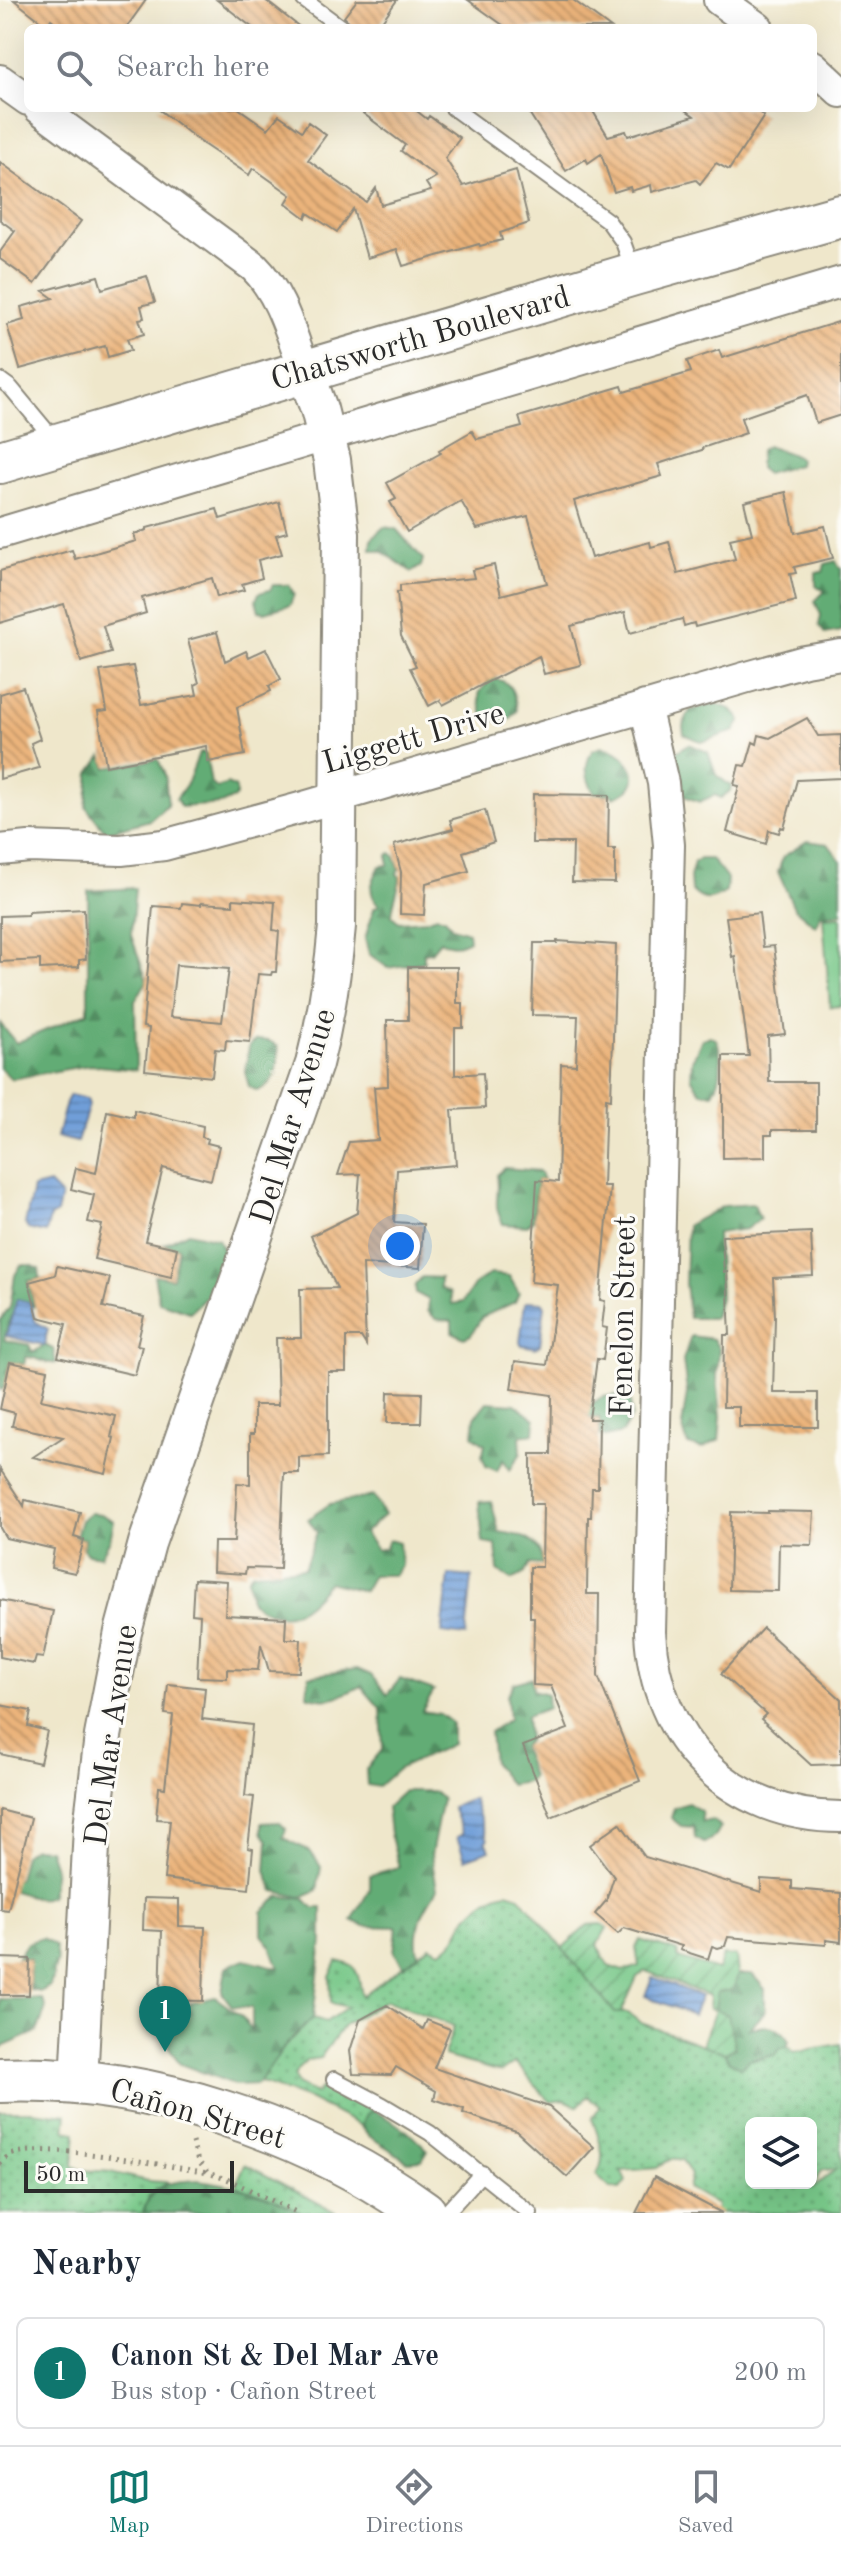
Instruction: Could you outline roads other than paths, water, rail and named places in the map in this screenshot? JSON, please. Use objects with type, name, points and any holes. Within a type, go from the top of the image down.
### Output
[{"type":"main road","name":"Chatsworth Boulevard","points":[[0,462],[634,274],[841,216]]},
{"type":"main road","name":"Cañon Street","points":[[0,2080],[79,2082],[157,2096],[221,2113],[273,2130],[352,2167],[424,2213]]},
{"type":"street","points":[[719,0],[752,24]]},
{"type":"street","points":[[817,70],[841,92]]},
{"type":"street","points":[[0,80],[24,97]]},
{"type":"street","name":"Del Mar Avenue","points":[[44,112],[254,267],[273,291],[305,371],[326,437],[337,489],[342,580],[337,926],[326,1018],[314,1064],[147,1543],[111,1684],[92,1827],[79,2082]]},
{"type":"street","points":[[0,533],[841,282]]},
{"type":"street","name":"Liggett Drive","points":[[0,850],[29,847],[121,850],[206,835],[645,706],[805,661],[841,655]]},
{"type":"street","name":"Fenelon Street","points":[[645,706],[663,783],[669,845],[650,1632],[654,1667],[677,1729],[718,1777],[748,1797],[779,1810],[841,1817]]},
{"type":"lane","points":[[304,0],[337,24]]},
{"type":"lane","points":[[458,112],[608,221],[623,242],[634,274]]},
{"type":"lane","points":[[0,380],[11,388],[58,444]]},
{"type":"lane","points":[[334,2079],[430,2133],[530,2213]]},
{"type":"lane","points":[[446,2213],[482,2173]]},
{"type":"water","points":[[70,1095],[87,1099],[89,1105],[77,1142],[57,1137]]},
{"type":"water","points":[[49,1184],[61,1196],[57,1213],[50,1217],[46,1233],[28,1229],[25,1224],[33,1188]]},
{"type":"water","points":[[17,1299],[30,1302],[35,1321],[48,1329],[44,1345],[6,1336]]},
{"type":"water","points":[[525,1303],[545,1305],[540,1345],[536,1348],[521,1345],[520,1342]]},
{"type":"water","points":[[449,1575],[472,1577],[466,1636],[442,1633]]},
{"type":"water","points":[[473,1799],[490,1850],[465,1859],[457,1837],[463,1834],[452,1807]]},
{"type":"water","points":[[652,1977],[701,1996],[693,2015],[645,1996]]},
{"type":"place","name":"Canon St & Del Mar Ave","points":[[165,2052]]}]
